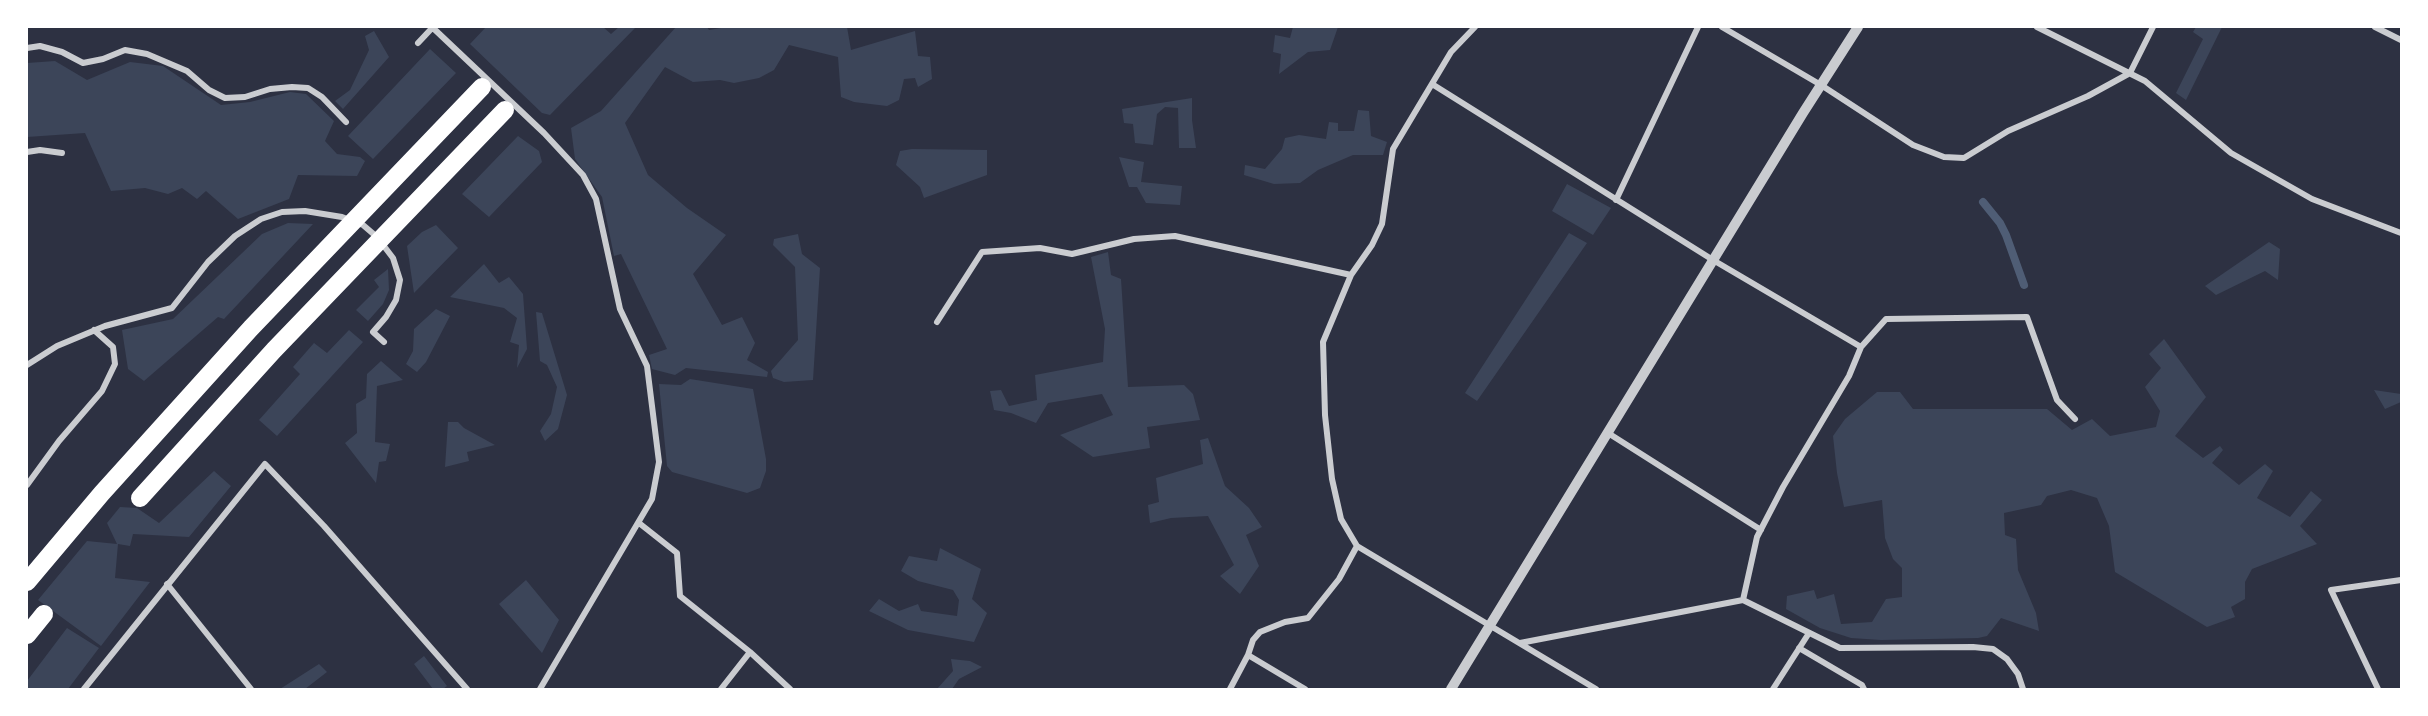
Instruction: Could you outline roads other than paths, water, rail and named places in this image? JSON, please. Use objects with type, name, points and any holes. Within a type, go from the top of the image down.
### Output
[{"type":"highway","points":[[27,582],[102,493],[251,328],[482,87]]},
{"type":"highway","points":[[140,498],[274,350],[505,110]]},
{"type":"highway","points":[[27,635],[44,614]]},
{"type":"street","points":[[418,43],[432,27],[564,153],[583,175],[596,199],[620,309],[647,366],[660,462],[652,499],[540,689]]},
{"type":"street","points":[[1475,27],[1451,52],[1393,149],[1382,224],[1372,245],[1352,275],[1323,342],[1324,405],[1332,479],[1341,519],[1357,546],[1596,689]]},
{"type":"street","points":[[1616,200],[1698,27]]},
{"type":"street","points":[[1722,27],[1821,85],[1912,145],[1944,157],[1964,158],[2008,131],[2088,96],[2130,73],[2153,27]]},
{"type":"street","points":[[1452,689],[1858,27]]},
{"type":"street","points":[[2037,27],[2145,81],[2231,153],[2312,199],[2401,233]]},
{"type":"street","points":[[2375,27],[2401,40]]},
{"type":"street","points":[[27,48],[40,46],[63,51],[83,63],[103,59],[125,50],[147,54],[187,71],[209,90],[225,98],[245,97],[270,89],[308,88],[322,97],[346,122]]},
{"type":"street","points":[[1432,84],[1713,260],[1861,347]]},
{"type":"street","points":[[27,152],[40,150],[62,153]]},
{"type":"street","points":[[27,365],[57,346],[94,330],[172,308],[208,262],[235,236],[261,219],[282,212],[305,211],[334,215],[363,225],[377,237],[393,258],[400,280],[396,300],[386,317],[373,332],[384,342]]},
{"type":"street","points":[[937,322],[982,252],[1040,248],[1072,254],[1134,239],[1175,236],[1352,275]]},
{"type":"street","points":[[1743,600],[1757,537],[1783,487],[1849,376],[1861,347],[1886,319],[2027,317],[2057,400],[2075,419]]},
{"type":"street","points":[[27,485],[59,441],[102,391],[115,364],[113,347],[94,330]]},
{"type":"street","points":[[1608,432],[1761,530]]},
{"type":"street","points":[[84,689],[265,464],[324,526],[467,689]]},
{"type":"street","points":[[639,523],[677,553],[680,596],[750,652],[790,689]]},
{"type":"street","points":[[1230,689],[1248,655],[1253,639],[1260,632],[1285,622],[1308,618],[1340,579],[1357,546]]},
{"type":"street","points":[[2378,689],[2331,590],[2401,580]]},
{"type":"street","points":[[167,584],[251,689]]},
{"type":"street","points":[[1519,643],[1743,600],[1840,648],[1973,647],[1994,649],[2007,659],[2018,674],[2023,689]]},
{"type":"street","points":[[1773,689],[1809,633]]},
{"type":"street","points":[[1799,648],[1862,685],[1864,689]]},
{"type":"street","points":[[721,689],[750,652]]},
{"type":"street","points":[[1248,655],[1305,689]]},
{"type":"waterway","points":[[1983,202],[2000,223],[2006,235],[2024,285]]}]
